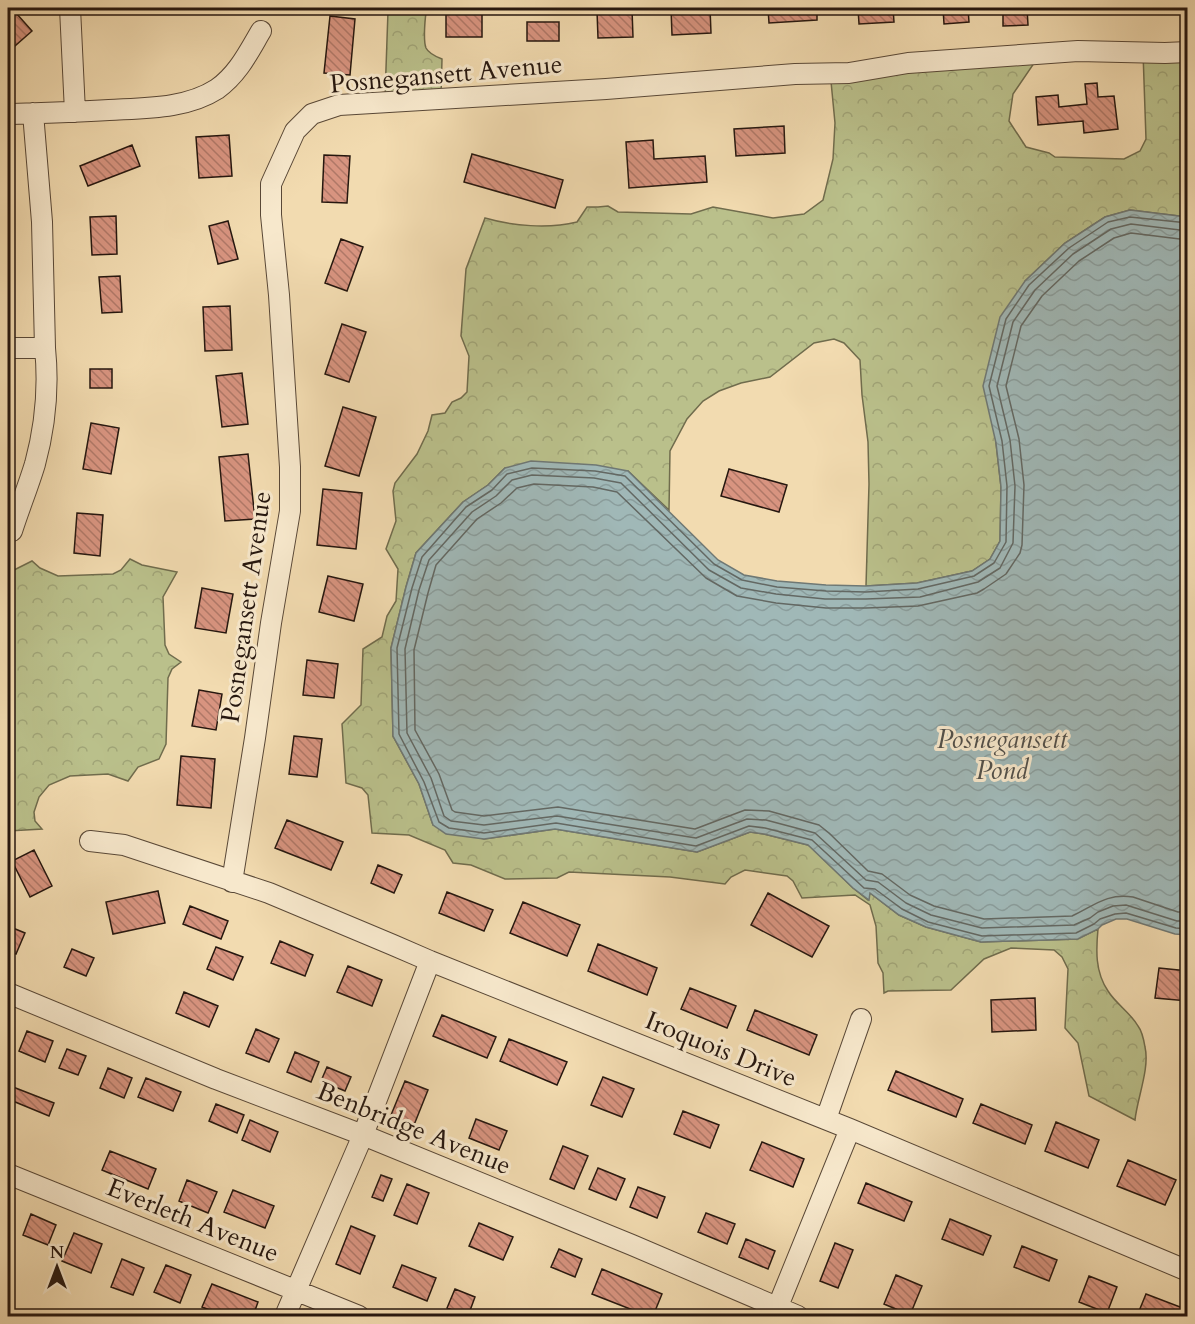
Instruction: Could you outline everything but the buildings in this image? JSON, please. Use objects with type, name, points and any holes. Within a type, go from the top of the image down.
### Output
[{"type":"street","points":[[70,8],[75,112]]},
{"type":"street","points":[[8,114],[162,107],[192,101],[216,89],[239,69],[261,31]]},
{"type":"street","name":"Posnegansett Avenue","points":[[232,882],[290,511],[290,467],[279,295],[271,215],[271,184],[295,131],[312,114],[339,105],[606,89],[795,74],[849,73],[908,63],[1078,51],[1188,52]]},
{"type":"street","points":[[12,531],[35,464],[44,420],[47,369],[42,222],[33,113]]},
{"type":"street","points":[[8,348],[45,348]]},
{"type":"street","name":"Iroquois Drive","points":[[90,841],[124,844],[269,893],[430,961],[826,1119],[1188,1271]]},
{"type":"street","points":[[285,1317],[363,1135],[430,961]]},
{"type":"street","name":"Benbridge Avenue","points":[[8,993],[216,1079],[363,1135],[632,1245],[775,1312],[798,1317]]},
{"type":"street","points":[[826,1119],[861,1019]]},
{"type":"street","points":[[775,1312],[850,1129]]},
{"type":"street","name":"Everleth Avenue","points":[[8,1174],[359,1317]]},
{"type":"green space","points":[[386,8],[427,8],[425,44],[429,52],[442,59],[441,96],[385,97],[388,11]]},
{"type":"green space","points":[[1187,48],[1187,217],[1130,210],[1105,217],[1065,243],[1025,281],[996,443],[1001,487],[1000,541],[990,559],[972,571],[917,583],[866,586],[868,442],[860,360],[844,343],[834,339],[814,343],[770,377],[741,383],[719,391],[703,401],[687,419],[670,451],[669,510],[628,471],[505,468],[488,485],[463,502],[416,553],[391,648],[393,736],[419,784],[433,825],[484,839],[555,829],[697,852],[750,832],[764,834],[808,845],[868,900],[870,893],[899,915],[926,927],[981,942],[1077,939],[1098,929],[1097,953],[1104,984],[1111,996],[1131,1016],[1143,1036],[1145,1045],[1145,1074],[1135,1120],[1089,1096],[1078,1043],[1065,1028],[1068,969],[1062,957],[1054,950],[1011,948],[984,959],[951,990],[888,991],[884,993],[883,973],[878,963],[876,926],[870,905],[855,895],[802,898],[793,881],[787,876],[745,870],[731,877],[725,884],[670,877],[569,872],[557,878],[505,879],[471,865],[453,863],[445,850],[409,835],[372,833],[368,795],[362,788],[346,783],[342,724],[361,705],[363,649],[382,637],[387,616],[396,601],[398,569],[386,549],[396,521],[393,491],[395,483],[417,454],[428,431],[432,415],[445,413],[452,402],[467,392],[469,356],[461,336],[466,269],[485,218],[519,225],[566,224],[577,222],[587,207],[608,206],[618,212],[691,214],[713,207],[773,218],[804,214],[823,200],[833,159],[835,123],[830,71],[1041,53],[1013,94],[1009,121],[1026,147],[1049,153],[1055,157],[1124,159],[1140,151],[1146,139],[1143,52]]},
{"type":"green space","points":[[130,559],[142,565],[177,572],[163,597],[165,645],[169,654],[181,662],[172,669],[168,678],[166,744],[159,759],[138,767],[128,781],[108,774],[70,776],[49,785],[39,797],[34,812],[35,821],[42,829],[8,831],[8,573],[32,561],[40,568],[58,576],[113,574],[121,570]]},
{"type":"water","name":"Posnegansett Pond","points":[[1130,210],[1187,217],[1187,935],[1175,934],[1127,919],[1116,919],[1078,939],[981,942],[926,927],[899,915],[870,893],[869,900],[853,888],[808,845],[764,834],[750,832],[697,852],[555,829],[484,839],[446,834],[433,825],[419,784],[393,736],[391,648],[416,553],[463,502],[488,485],[505,468],[531,461],[596,465],[628,471],[718,560],[744,575],[777,581],[866,586],[917,583],[972,571],[990,559],[1000,541],[1001,487],[996,443],[983,386],[1000,317],[1025,281],[1065,243],[1105,217]]}]
